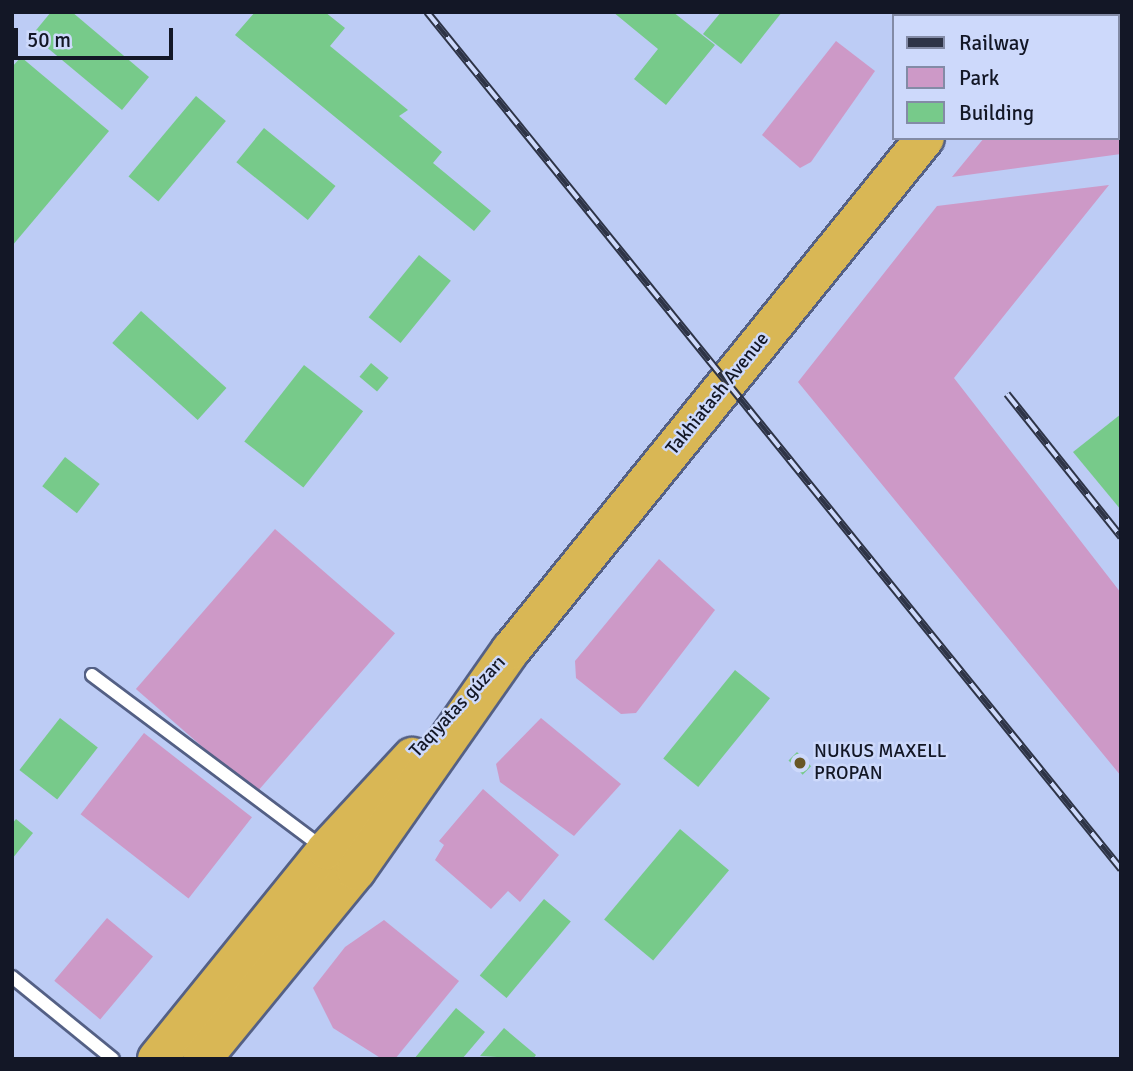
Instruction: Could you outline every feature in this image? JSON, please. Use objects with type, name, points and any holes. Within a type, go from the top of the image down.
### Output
[{"type":"highway","name":"Takhiatash Avenue","points":[[511,650],[923,140]]},
{"type":"highway","name":"Taqıyatas gúzarı","points":[[156,1059],[326,850],[511,650]]},
{"type":"highway","name":"Taqıyatas gúzarı","points":[[202,1059],[356,872],[511,650]]},
{"type":"lane","points":[[92,675],[326,850]]},
{"type":"lane","points":[[12,977],[113,1059]]},
{"type":"green space","points":[[1121,12],[1121,154],[952,177],[982,140],[1119,140],[1119,14],[1086,14]]},
{"type":"green space","points":[[836,41],[875,71],[811,162],[800,168],[762,135]]},
{"type":"green space","points":[[1109,185],[954,378],[1121,593],[1121,776],[798,382],[937,206]]},
{"type":"green space","points":[[275,529],[395,633],[256,793],[136,689]]},
{"type":"green space","points":[[659,559],[715,610],[636,713],[621,714],[576,678],[575,661]]},
{"type":"green space","points":[[541,718],[621,784],[574,836],[500,782],[496,764]]},
{"type":"green space","points":[[144,733],[252,817],[189,899],[81,814]]},
{"type":"green space","points":[[483,789],[559,855],[520,902],[508,891],[491,909],[435,860],[444,845],[439,841]]},
{"type":"green space","points":[[107,918],[153,957],[100,1019],[54,981]]},
{"type":"green space","points":[[384,920],[459,981],[395,1059],[382,1059],[333,1028],[313,988],[345,947]]},
{"type":"building","points":[[51,12],[72,12],[149,77],[122,110],[32,35]]},
{"type":"building","points":[[255,12],[325,12],[345,28],[330,46],[408,110],[399,116],[442,152],[433,163],[491,211],[474,231],[235,35]]},
{"type":"building","points":[[613,12],[673,12],[715,45],[666,105],[634,79],[658,49]]},
{"type":"building","points":[[721,12],[782,12],[741,64],[703,34]]},
{"type":"building","points":[[21,57],[109,131],[12,246],[12,67]]},
{"type":"building","points":[[196,96],[226,121],[158,202],[129,176]]},
{"type":"building","points":[[264,128],[335,186],[308,220],[236,162]]},
{"type":"building","points":[[419,255],[451,281],[401,343],[369,317]]},
{"type":"building","points":[[141,311],[226,388],[198,420],[112,343]]},
{"type":"building","points":[[371,363],[389,378],[377,392],[359,377]]},
{"type":"building","points":[[304,365],[363,411],[303,488],[244,441]]},
{"type":"building","points":[[1121,414],[1121,510],[1073,452]]},
{"type":"building","points":[[65,457],[100,484],[77,513],[42,486]]},
{"type":"building","points":[[735,670],[770,698],[698,787],[663,759]]},
{"type":"building","points":[[60,718],[98,748],[57,800],[19,770]]},
{"type":"building","name":"NUKUS MAXELL PROPAN","points":[[797,752],[811,766],[803,775],[789,760]]},
{"type":"building","points":[[16,819],[33,833],[12,859],[12,824]]},
{"type":"building","points":[[680,829],[729,870],[653,961],[604,919]]},
{"type":"building","points":[[544,899],[571,921],[507,998],[480,976]]},
{"type":"building","points":[[456,1008],[485,1032],[462,1059],[414,1059]]},
{"type":"building","points":[[504,1028],[536,1055],[533,1059],[480,1056]]},
{"type":"railway","points":[[427,12],[1121,869]]},
{"type":"railway","points":[[1007,394],[1121,537]]},
{"type":"place","name":"NUKUS MAXELL PROPAN","points":[[800,763]]}]
